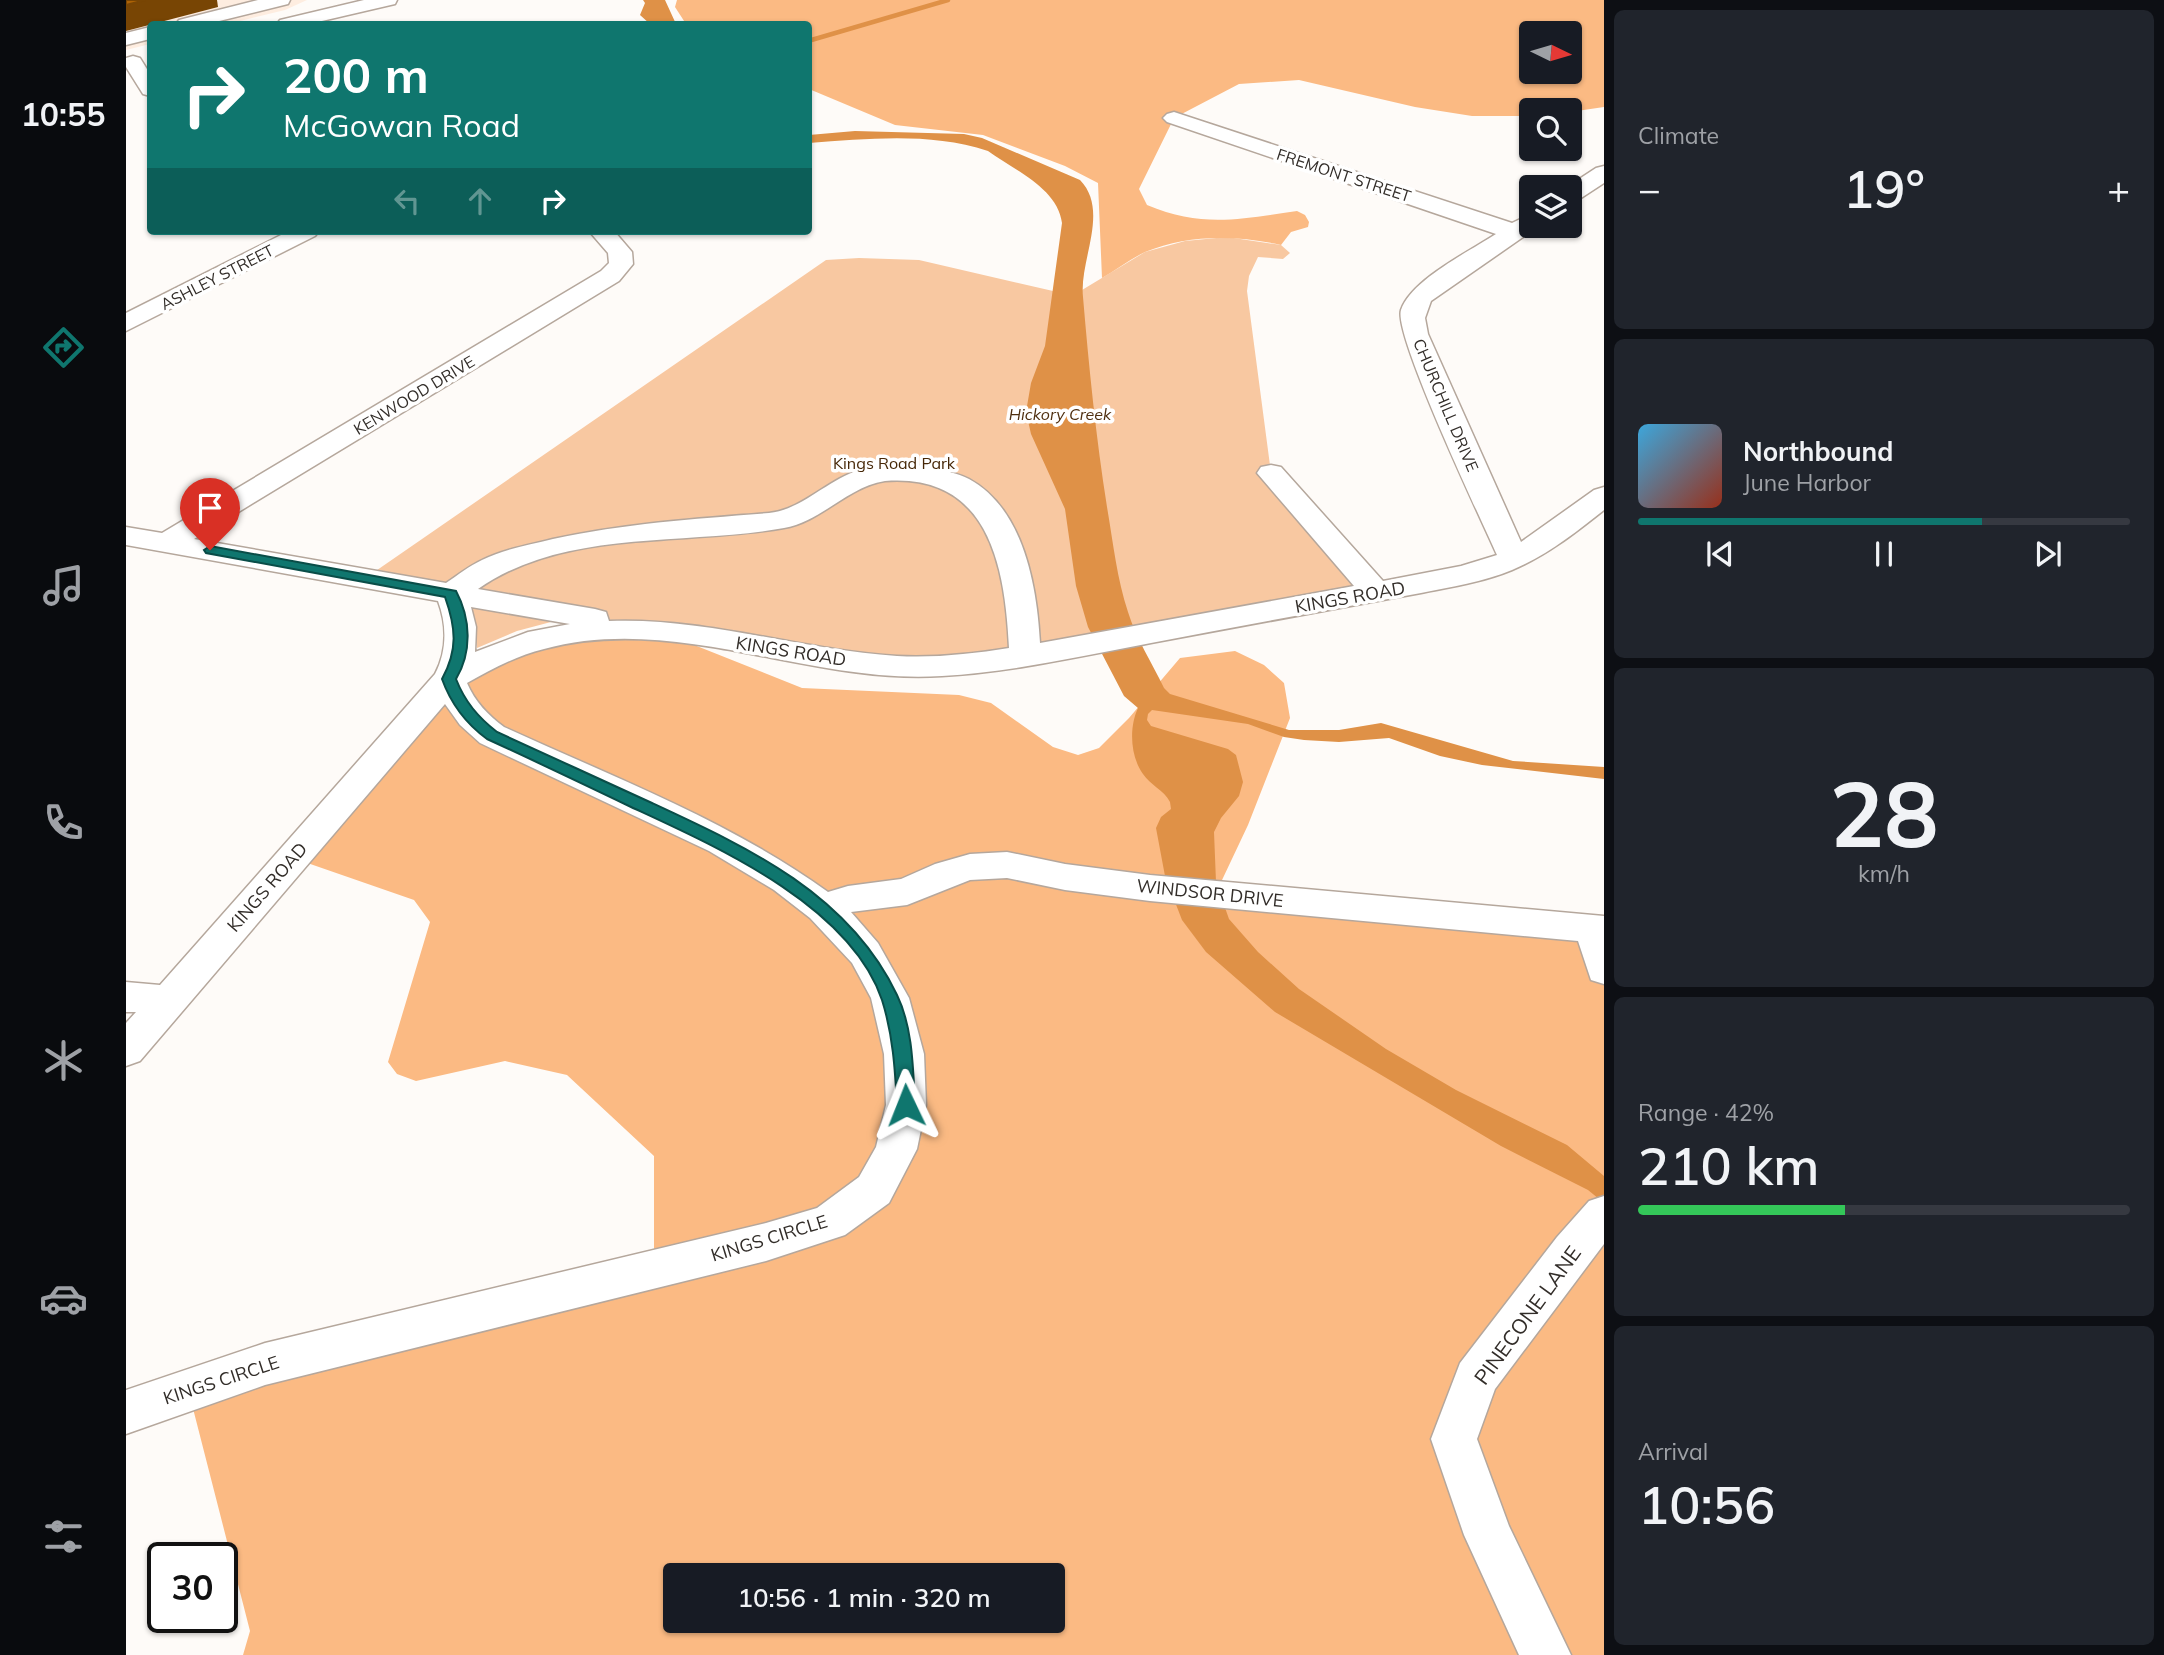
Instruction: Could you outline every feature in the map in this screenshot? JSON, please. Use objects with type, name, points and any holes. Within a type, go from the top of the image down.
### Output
[{"type":"street","points":[[198,21],[281,0]]},
{"type":"street","points":[[304,21],[388,6]]},
{"type":"street","points":[[126,39],[147,34]]},
{"type":"street","points":[[136,61],[147,84]]},
{"type":"street","name":"FREMONT STREET","points":[[1174,118],[1519,226]]},
{"type":"street","points":[[1582,187],[1604,173]]},
{"type":"street","name":"CHURCHILL DRIVE","points":[[1513,558],[1437,388],[1415,334],[1412,318],[1414,308],[1422,296],[1436,284],[1519,230]]},
{"type":"street","name":"ASHLEY STREET","points":[[126,323],[251,248],[294,235]]},
{"type":"street","name":"KENWOOD DRIVE","points":[[168,542],[604,281],[621,264],[620,252],[605,235]]},
{"type":"street","points":[[451,594],[490,567],[513,557],[612,535],[783,520],[800,514],[844,485],[870,475],[906,472],[960,485],[979,501],[999,530],[1005,540],[1018,585],[1023,612],[1025,656]]},
{"type":"street","points":[[1271,473],[1376,592]]},
{"type":"street","name":"KINGS ROAD","points":[[126,1050],[449,679],[508,648],[558,634],[654,629],[861,663],[899,666],[942,666],[1025,656],[1479,571],[1513,558],[1548,537],[1604,496]]},
{"type":"street","points":[[126,536],[654,629]]},
{"type":"street","points":[[449,679],[459,662],[462,648],[457,612],[451,594]]},
{"type":"street","name":"KINGS CIRCLE","points":[[126,1412],[188,1389],[304,1354],[766,1242],[830,1222],[874,1190],[896,1149],[906,1105],[904,1054],[890,998],[865,953],[823,908],[787,881],[721,842],[492,735],[475,723],[456,698],[449,679]]},
{"type":"street","name":"WINDSOR DRIVE","points":[[823,908],[848,899],[906,892],[948,873],[970,867],[1007,865],[1065,877],[1150,888],[1599,929]]},
{"type":"street","points":[[1599,929],[1604,970]]},
{"type":"street","points":[[126,997],[169,1000]]},
{"type":"street","name":"PINECONE LANE","points":[[1545,1655],[1488,1535],[1454,1439],[1476,1378],[1573,1250],[1603,1215]]},
{"type":"shaded area","points":[[126,0],[307,0],[285,10],[240,21],[147,21],[147,45],[126,50]]},
{"type":"shaded area","points":[[677,0],[1604,0],[1604,107],[1582,110],[1582,98],[1519,98],[1519,116],[1472,116],[1415,107],[1299,80],[1239,84],[1174,118],[1139,189],[1147,205],[1186,217],[1221,220],[1297,211],[1305,215],[1309,222],[1308,227],[1291,232],[1281,245],[1247,239],[1213,238],[1161,246],[1145,252],[1102,278],[1098,183],[1065,166],[983,135],[895,125],[812,90],[812,21],[684,21],[675,7]]},
{"type":"shaded area","points":[[654,629],[802,688],[959,695],[991,703],[1053,747],[1078,755],[1099,748],[1129,718],[1180,658],[1235,651],[1264,665],[1284,683],[1290,718],[1248,825],[1214,897],[1604,930],[1604,1655],[243,1655],[250,1631],[238,1584],[238,1542],[227,1542],[188,1389],[654,1270],[654,1156],[567,1075],[505,1061],[416,1081],[397,1074],[388,1062],[430,922],[414,900],[293,858],[489,656]]},
{"type":"green space","name":"Kings Road Park","points":[[1227,237],[1281,245],[1290,253],[1283,259],[1258,257],[1249,276],[1247,291],[1271,473],[1376,592],[942,666],[654,629],[367,577],[826,260],[919,260],[1053,291],[1082,290],[1145,252],[1185,241]]},
{"type":"green space","points":[[470,604],[566,618],[517,631],[477,648]]},
{"type":"water","points":[[643,0],[665,0],[675,21],[647,21],[640,15],[645,3]]},
{"type":"water","name":"Hickory Creek","points":[[855,131],[964,134],[982,138],[1080,180],[1089,192],[1093,221],[1083,297],[1096,429],[1113,547],[1131,622],[1164,688],[1170,694],[1289,730],[1339,730],[1381,723],[1513,761],[1604,767],[1604,779],[1482,765],[1440,756],[1389,738],[1339,742],[1304,740],[1284,737],[1248,724],[1152,710],[1147,720],[1151,726],[1228,749],[1236,755],[1243,782],[1239,796],[1221,818],[1214,832],[1216,882],[1229,919],[1258,952],[1299,989],[1386,1049],[1456,1090],[1567,1145],[1604,1176],[1604,1203],[1588,1190],[1501,1146],[1275,1012],[1206,952],[1182,920],[1165,876],[1156,828],[1161,817],[1171,809],[1170,802],[1146,778],[1135,759],[1132,732],[1138,708],[1124,696],[1088,627],[1076,586],[1065,509],[1031,434],[1026,412],[1031,383],[1045,346],[1062,223],[1059,211],[1044,190],[988,151],[921,139],[812,143],[812,135]]},
{"type":"building","points":[[126,0],[145,0],[126,5]]},
{"type":"waterway","points":[[812,40],[948,0]]},
{"type":"route","points":[[210,550],[451,594],[457,612],[462,648],[459,662],[449,679],[456,698],[475,723],[492,735],[721,842],[787,881],[823,908],[865,953],[890,998],[904,1054],[906,1105]]}]
